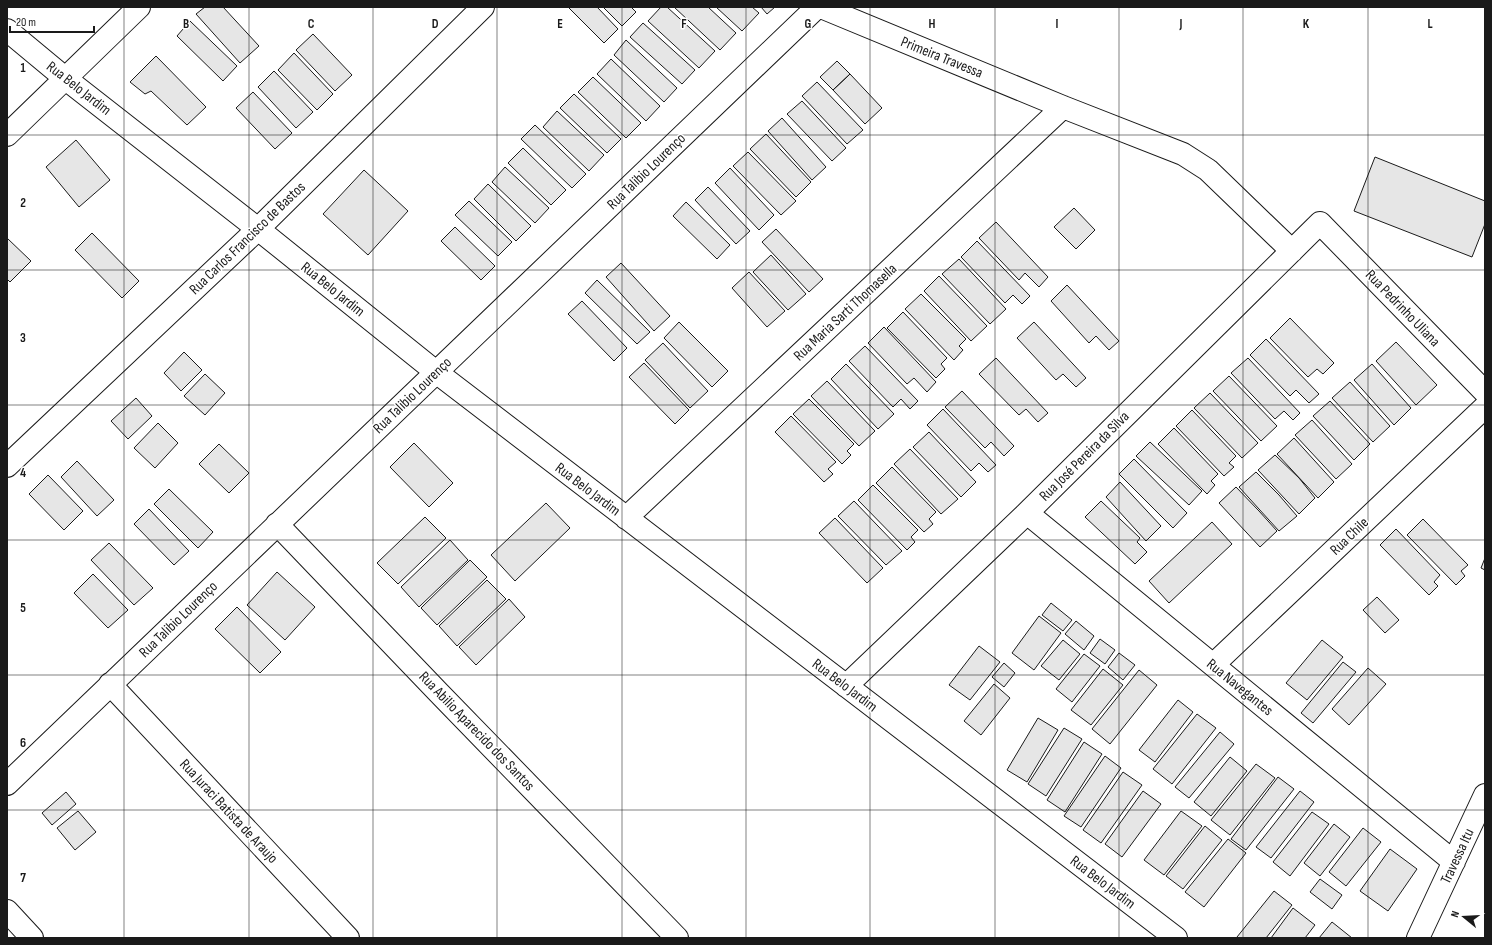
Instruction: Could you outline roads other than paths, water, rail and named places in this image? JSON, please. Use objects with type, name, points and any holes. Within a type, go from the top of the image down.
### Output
[{"type":"street","points":[[7,135],[139,7]]},
{"type":"street","name":"Rua Carlos Francisco de Bastos","points":[[7,466],[258,229],[483,7]]},
{"type":"street","name":"Rua Talibio Lourenço","points":[[7,784],[817,7]]},
{"type":"street","name":"Primeira Travessa","points":[[821,7],[1063,107],[1183,154],[1208,170],[1292,251]]},
{"type":"street","name":"Rua Belo Jardim","points":[[7,30],[66,79],[258,229],[436,372],[1176,938]]},
{"type":"street","name":"Rua Maria Sarti Thomasella","points":[[626,518],[1063,107]]},
{"type":"street","name":"Rua José Pereira da Silva","points":[[846,686],[1027,513],[1320,223]]},
{"type":"street","name":"Rua Pedrinho Uliana","points":[[1320,223],[1485,392]]},
{"type":"street","name":"Rua Chile","points":[[1214,665],[1485,407]]},
{"type":"street","name":"Rua Navegantes","points":[[1027,513],[1454,862]]},
{"type":"street","name":"Rua Abilio Aparecido dos Santos","points":[[277,524],[677,938]]},
{"type":"street","name":"Rua Juraci Batista de Araujo","points":[[110,684],[348,938]]},
{"type":"street","name":"Travessa Itu","points":[[1418,938],[1485,795]]},
{"type":"street","points":[[7,911],[32,938]]}]
